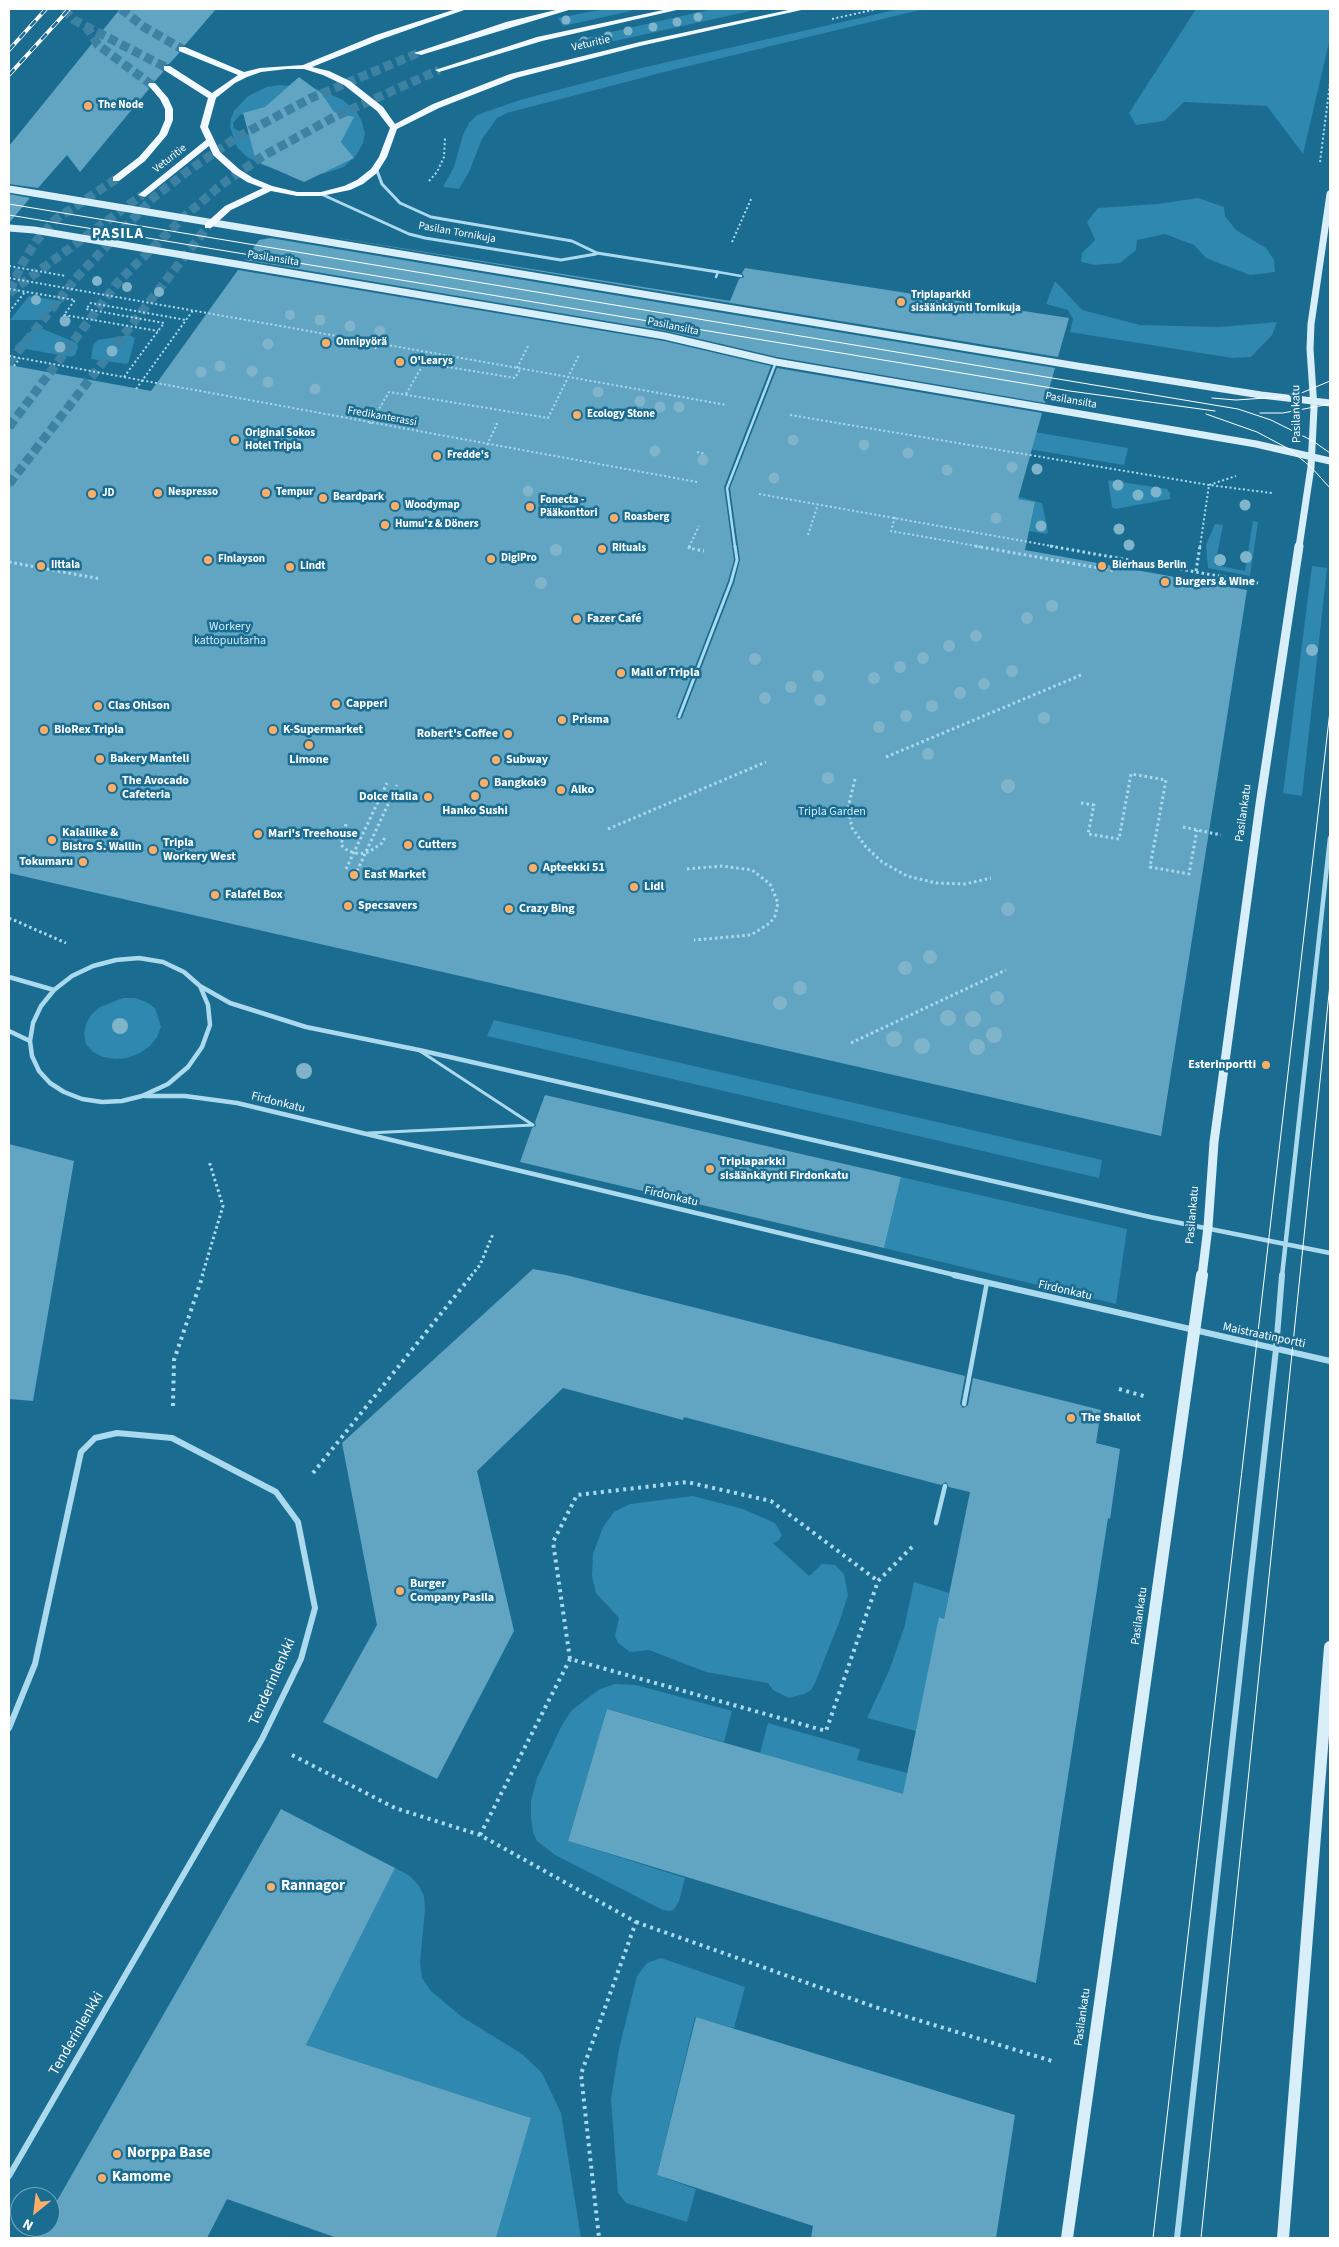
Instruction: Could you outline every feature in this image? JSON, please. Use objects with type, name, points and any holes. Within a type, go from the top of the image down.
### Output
[{"type":"main road","points":[[304,67],[379,37],[463,9]]},
{"type":"main road","points":[[418,53],[510,24],[568,9]]},
{"type":"main road","name":"Veturitie","points":[[439,70],[540,39],[677,9]]},
{"type":"main road","name":"Veturitie","points":[[394,128],[436,106],[513,76],[640,44],[802,9]]},
{"type":"main road","points":[[182,49],[244,76]]},
{"type":"main road","points":[[304,67],[326,72],[347,83],[380,109],[394,128],[390,143],[376,168],[360,182],[347,188],[321,194],[296,194],[270,188],[250,180],[236,171],[216,153],[204,127],[212,97],[232,80],[260,70],[304,67]]},
{"type":"main road","points":[[167,68],[212,97]]},
{"type":"main road","points":[[116,178],[142,159],[163,135],[170,120],[169,109],[164,98],[152,85]]},
{"type":"main road","name":"Veturitie","points":[[142,195],[211,140]]},
{"type":"main road","points":[[208,226],[228,208],[270,188]]},
{"type":"street","name":"Pasilan Tornikuja","points":[[376,168],[382,184],[400,203],[424,214],[572,241],[597,254]]},
{"type":"street","name":"Pasilansilta","points":[[9,189],[1261,396],[1330,402]]},
{"type":"street","name":"Pasilan Tornikuja","points":[[321,194],[409,234],[425,238],[561,260],[597,254],[718,272]]},
{"type":"street","name":"Pasilankatu","points":[[1067,2238],[1208,1227],[1214,1142],[1260,804],[1312,457],[1314,401],[1310,349],[1311,324],[1330,194]]},
{"type":"street","name":"Pasilansilta","points":[[9,228],[34,230],[665,336],[776,362],[1256,444],[1330,461]]},
{"type":"street","points":[[1177,2238],[1276,1349],[1285,1243],[1330,838]]},
{"type":"street","name":"Firdonkatu","points":[[1194,1331],[358,1134],[237,1103],[185,1096],[142,1096],[102,1102],[82,1099],[64,1092],[50,1083],[39,1071],[32,1056],[30,1041],[33,1023],[41,1006],[54,990],[72,976],[93,966],[116,960],[139,958],[163,962],[184,972],[200,986],[230,1003],[277,1019],[1150,1217],[1208,1227]]},
{"type":"street","points":[[9,977],[54,990]]},
{"type":"street","name":"Firdonkatu","points":[[142,1096],[168,1084],[188,1067],[202,1047],[210,1026],[208,1005],[200,986]]},
{"type":"street","points":[[9,1030],[30,1041]]},
{"type":"street","points":[[1208,1227],[1330,1253]]},
{"type":"street","name":"Maistraatinportti","points":[[1194,1331],[1330,1361]]},
{"type":"street","name":"Tenderinlenkki","points":[[9,1728],[35,1664],[81,1452],[95,1438],[117,1433],[172,1438],[276,1492],[298,1522],[315,1608],[301,1659],[262,1740],[9,2176]]},
{"type":"street","points":[[1283,2238],[1330,1647]]},
{"type":"lane","points":[[716,277],[718,272],[741,276]]},
{"type":"lane","points":[[679,717],[731,582],[737,560],[726,488],[776,362]]},
{"type":"lane","points":[[358,1134],[533,1125],[419,1050]]},
{"type":"lane","points":[[964,1404],[987,1282]]},
{"type":"lane","points":[[936,1523],[945,1486]]},
{"type":"path","points":[[425,186],[437,172],[444,157],[445,133]]},
{"type":"path","points":[[718,272],[752,197]]},
{"type":"path","points":[[9,266],[66,276]]},
{"type":"path","points":[[9,278],[194,309],[136,389]]},
{"type":"path","points":[[9,289],[75,300],[64,314],[158,331]]},
{"type":"path","points":[[9,312],[25,292]]},
{"type":"path","points":[[124,377],[164,323],[86,309],[91,303],[186,320]]},
{"type":"path","points":[[352,344],[356,338]]},
{"type":"path","points":[[375,349],[379,342]]},
{"type":"path","points":[[406,394],[424,362],[516,378],[529,346]]},
{"type":"path","points":[[370,424],[389,392],[548,418],[579,355]]},
{"type":"path","name":"Fredikanterassi","points":[[9,356],[370,424],[706,484]]},
{"type":"path","points":[[14,366],[20,358]]},
{"type":"path","points":[[486,445],[497,424],[493,424]]},
{"type":"path","points":[[1196,571],[1209,484],[1236,476]]},
{"type":"path","points":[[753,493],[1261,584]]},
{"type":"path","points":[[808,535],[818,504]]},
{"type":"path","points":[[895,517],[891,531],[1116,571]]},
{"type":"path","points":[[9,562],[101,579]]},
{"type":"path","points":[[886,757],[1080,674]]},
{"type":"path","points":[[608,828],[766,762]]},
{"type":"path","points":[[1081,803],[1094,805],[1088,834],[1119,839],[1131,774],[1166,780],[1150,867],[1190,874],[1196,830]]},
{"type":"path","points":[[855,779],[848,808],[852,828],[866,847],[882,862],[907,876],[936,883],[965,884],[991,878]]},
{"type":"path","points":[[346,868],[387,783]]},
{"type":"path","points":[[357,871],[397,785]]},
{"type":"path","points":[[346,824],[341,845],[348,852],[360,854],[369,852],[382,842],[386,835]]},
{"type":"path","points":[[1183,827],[1221,835]]},
{"type":"path","points":[[687,869],[722,866],[752,870],[770,884],[778,903],[775,916],[770,923],[751,935],[694,940]]},
{"type":"path","points":[[850,1043],[1006,970]]},
{"type":"path","points":[[172,1438],[174,1360],[223,1206],[209,1161]]},
{"type":"path","points":[[313,1473],[480,1265],[493,1234]]},
{"type":"path","points":[[1119,1389],[1147,1397]]},
{"type":"path","points":[[480,1835],[570,1659],[553,1542],[577,1494],[687,1482],[771,1501],[878,1581]]},
{"type":"path","points":[[570,1659],[826,1731],[878,1581],[936,1523]]},
{"type":"path","points":[[288,1753],[395,1808],[480,1835],[636,1922],[875,2007],[1052,2061]]},
{"type":"path","points":[[599,2238],[581,2074],[636,1922]]},
{"type":"shaded area","points":[[604,9],[640,9],[563,26],[558,18]]},
{"type":"shaded area","points":[[713,9],[759,9],[583,48],[576,40]]},
{"type":"shaded area","points":[[899,9],[924,9],[668,71],[507,113],[497,118],[482,139],[469,172],[459,189],[443,187],[454,167],[463,135],[469,123],[477,115],[520,100],[637,69]]},
{"type":"shaded area","points":[[1196,9],[1330,9],[1330,38],[1303,154],[1267,106],[1184,102],[1164,121],[1136,125],[1129,113]]},
{"type":"shaded area","points":[[280,85],[313,88],[343,100],[357,112],[362,122],[365,134],[357,154],[344,167],[323,174],[297,175],[262,165],[247,157],[237,147],[230,127],[231,118],[234,111],[248,96],[267,87]],"holes":[[[263,109],[251,136],[238,131],[234,128],[233,123],[240,115]]]},
{"type":"shaded area","points":[[1198,198],[1224,207],[1225,216],[1236,230],[1266,248],[1274,260],[1275,272],[1250,275],[1206,258],[1194,245],[1165,234],[1137,240],[1136,250],[1120,263],[1095,265],[1081,262],[1082,253],[1095,240],[1087,222],[1098,208],[1158,204]]},
{"type":"shaded area","points":[[1055,281],[1082,310],[1140,325],[1219,327],[1277,322],[1272,335],[1251,357],[1232,358],[1070,332],[1073,319],[1068,310],[1046,304]]},
{"type":"shaded area","points":[[29,296],[61,301],[62,303],[40,320],[10,320]]},
{"type":"shaded area","points":[[38,327],[77,343],[78,347],[75,355],[71,357],[14,347],[34,328]]},
{"type":"shaded area","points":[[129,335],[135,338],[127,364],[91,359],[93,345],[98,340]]},
{"type":"shaded area","points":[[1028,431],[1128,448],[1124,465],[1023,448]]},
{"type":"shaded area","points":[[1108,480],[1167,489],[1170,493],[1170,499],[1115,509],[1112,507]]},
{"type":"shaded area","points":[[1016,496],[1042,503],[1048,532],[1046,534],[980,522],[1011,497]],"holes":[[[1013,498],[1035,502],[1029,530],[1006,526]]]},
{"type":"shaded area","points":[[1253,521],[1258,522],[1250,576],[1208,568],[1206,545],[1215,524],[1223,525],[1215,565],[1245,571]]},
{"type":"shaded area","points":[[1312,566],[1327,568],[1302,796],[1283,793]]},
{"type":"shaded area","points":[[123,998],[136,998],[155,1008],[161,1027],[157,1037],[150,1046],[140,1053],[127,1058],[103,1057],[93,1052],[86,1044],[84,1034],[86,1024],[91,1015],[100,1007]]},
{"type":"shaded area","points":[[494,1020],[1102,1160],[1099,1178],[487,1036]]},
{"type":"shaded area","points":[[901,1177],[1127,1229],[1116,1304],[884,1248]]},
{"type":"shaded area","points":[[693,1496],[743,1509],[775,1523],[782,1535],[778,1541],[773,1543],[809,1576],[822,1564],[835,1565],[844,1574],[848,1595],[840,1620],[811,1690],[789,1698],[773,1690],[768,1683],[706,1672],[649,1650],[630,1652],[618,1643],[615,1636],[619,1618],[596,1593],[592,1576],[593,1554],[603,1527],[614,1512],[630,1504]]},
{"type":"shaded area","points":[[914,1582],[949,1593],[944,1619],[940,1617],[916,1731],[867,1718],[889,1671],[904,1628]]},
{"type":"shaded area","points":[[615,1684],[636,1685],[732,1711],[724,1742],[607,1709],[568,1841],[685,1878],[679,1901],[674,1909],[670,1911],[663,1910],[555,1855],[537,1841],[533,1832],[531,1801],[537,1778],[562,1725],[571,1711],[585,1700],[600,1689]]},
{"type":"shaded area","points":[[768,1723],[860,1749],[857,1760],[919,1776],[915,1798],[760,1753]]},
{"type":"shaded area","points":[[395,1868],[410,1876],[419,1886],[424,1896],[425,1910],[420,1962],[422,1978],[431,1991],[462,2017],[522,2054],[542,2073],[561,2113],[581,2238],[496,2238],[531,2118],[306,2045]]},
{"type":"shaded area","points":[[661,1958],[745,1987],[734,2028],[695,2017],[657,2175],[696,2189],[687,2222],[626,2203],[618,2193],[611,2099],[619,2049],[637,1976],[647,1963]]},
{"type":"building","name":"The Node","points":[[120,9],[216,9],[185,45],[178,46],[179,53],[169,64],[163,65],[163,72],[155,81],[147,82],[149,89],[80,172],[67,155],[38,188],[9,184],[9,146]]},
{"type":"building","points":[[299,77],[322,94],[334,112],[354,117],[341,142],[354,158],[304,182],[256,161],[243,113],[265,107]]},
{"type":"building","points":[[9,194],[30,198],[9,223]]},
{"type":"building","points":[[295,231],[730,301],[739,279],[744,277],[742,273],[745,268],[1069,318],[1058,357]]},
{"type":"building","points":[[270,238],[1055,368],[1045,403],[777,357],[666,331],[245,260],[259,240]]},
{"type":"building","name":"Mall of Tripla","points":[[238,270],[664,341],[771,366],[724,487],[734,560],[728,581],[676,716],[678,720],[682,718],[734,583],[740,560],[730,488],[777,368],[1042,413],[1018,499],[1035,502],[1025,550],[1247,590],[1161,1136],[9,873],[9,365],[151,391]]},
{"type":"building","name":"Triplaparkki sisäänkäynti Firdonkatu","points":[[545,1095],[901,1177],[884,1248],[520,1162],[532,1128],[536,1126],[535,1122]]},
{"type":"building","points":[[9,1144],[74,1161],[33,1401],[9,1399]]},
{"type":"building","points":[[533,1269],[566,1275],[965,1376],[960,1404],[963,1408],[968,1405],[973,1378],[1101,1410],[1096,1443],[1120,1449],[1036,1983],[568,1841],[607,1709],[903,1794],[939,1617],[944,1619],[970,1492],[949,1487],[946,1482],[941,1485],[684,1417],[683,1420],[563,1388],[477,1471],[514,1631],[437,1779],[323,1722],[377,1625],[342,1443]]},
{"type":"building","points":[[281,1809],[395,1868],[306,2045],[531,2118],[496,2238],[337,2238],[227,2199],[207,2238],[36,2238],[60,2237],[60,2196]]},
{"type":"building","points":[[696,2017],[1015,2115],[996,2238],[811,2238],[813,2226],[657,2175]]},
{"type":"tunnel","points":[[64,9],[74,20],[86,26]]},
{"type":"tunnel","points":[[121,9],[144,27],[182,49]]},
{"type":"tunnel","points":[[86,26],[167,68]]},
{"type":"tunnel","points":[[86,26],[98,45],[152,85]]},
{"type":"tunnel","points":[[9,363],[77,277],[154,197],[188,171],[236,138],[311,98],[418,53]]},
{"type":"tunnel","points":[[9,427],[118,282],[186,215],[221,185],[263,156],[336,116],[439,70]]},
{"type":"tunnel","points":[[10,290],[22,264],[36,241],[55,220],[116,179]]},
{"type":"tunnel","points":[[9,293],[142,195]]},
{"type":"tunnel","points":[[9,484],[208,226]]},
{"type":"tram line","points":[[9,204],[1238,409],[1271,420],[1313,441],[1330,453]]},
{"type":"tram line","points":[[9,215],[1070,391],[1215,411]]},
{"type":"tram line","points":[[1212,398],[1236,400],[1280,397],[1299,394],[1330,381]]},
{"type":"tram line","points":[[1260,413],[1283,413],[1330,404]]},
{"type":"tram line","points":[[1206,414],[1257,432],[1289,449],[1311,467],[1330,488]]},
{"type":"tram line","points":[[1153,2238],[1330,711]]},
{"type":"tram line","points":[[1201,2238],[1330,984]]},
{"type":"railway","points":[[9,50],[46,9]]},
{"type":"railway","points":[[9,75],[69,9]]},
{"type":"place","name":"The Node","points":[[88,106]]},
{"type":"place","name":"Triplaparkki sisäänkäynti Tornikuja","points":[[901,302]]},
{"type":"place","name":"Onnipyörä","points":[[326,343]]},
{"type":"place","name":"O'Learys","points":[[400,362]]},
{"type":"place","name":"Ecology Stone","points":[[577,415]]},
{"type":"place","name":"Original Sokos Hotel Tripla","points":[[235,440]]},
{"type":"place","name":"Fredde's","points":[[437,456]]},
{"type":"place","name":"Nespresso","points":[[158,493]]},
{"type":"place","name":"Tempur","points":[[266,493]]},
{"type":"place","name":"JD","points":[[92,494]]},
{"type":"place","name":"Beardpark","points":[[323,498]]},
{"type":"place","name":"Woodymap","points":[[395,506]]},
{"type":"place","name":"Fonecta - Pääkonttori","points":[[530,507]]},
{"type":"place","name":"Roasberg","points":[[614,518]]},
{"type":"place","name":"Humu'z & Döners","points":[[385,525]]},
{"type":"place","name":"Rituals","points":[[602,549]]},
{"type":"place","name":"DigiPro","points":[[491,559]]},
{"type":"place","name":"Finlayson","points":[[208,560]]},
{"type":"place","name":"Iittala","points":[[41,566]]},
{"type":"place","name":"Bierhaus Berlin","points":[[1102,566]]},
{"type":"place","name":"Lindt","points":[[290,567]]},
{"type":"place","name":"Burgers & Wine","points":[[1165,582]]},
{"type":"place","name":"Fazer Café","points":[[577,619]]},
{"type":"place","name":"Mall of Tripla","points":[[621,673]]},
{"type":"place","name":"Capperi","points":[[336,704]]},
{"type":"place","name":"Clas Ohlson","points":[[98,706]]},
{"type":"place","name":"Prisma","points":[[562,720]]},
{"type":"place","name":"BioRex Tripla","points":[[44,730]]},
{"type":"place","name":"K-Supermarket","points":[[273,730]]},
{"type":"place","name":"Robert's Coffee","points":[[508,734]]},
{"type":"place","name":"Limone","points":[[309,745]]},
{"type":"place","name":"Bakery Manteli","points":[[100,759]]},
{"type":"place","name":"Subway","points":[[496,760]]},
{"type":"place","name":"Bangkok9","points":[[484,783]]},
{"type":"place","name":"The Avocado Cafeteria","points":[[112,788]]},
{"type":"place","name":"Alko","points":[[561,790]]},
{"type":"place","name":"Hanko Sushi","points":[[475,796]]},
{"type":"place","name":"Dolce Italia","points":[[428,797]]},
{"type":"place","name":"Mari's Treehouse","points":[[258,834]]},
{"type":"place","name":"Kalaliike & Bistro S. Wallin","points":[[52,840]]},
{"type":"place","name":"Cutters","points":[[408,845]]},
{"type":"place","name":"Tripla Workery West","points":[[153,850]]},
{"type":"place","name":"Tokumaru","points":[[83,862]]},
{"type":"place","name":"Apteekki 51","points":[[533,868]]},
{"type":"place","name":"East Market","points":[[354,875]]},
{"type":"place","name":"Lidl","points":[[634,887]]},
{"type":"place","name":"Falafel Box","points":[[215,895]]},
{"type":"place","name":"Specsavers","points":[[348,906]]},
{"type":"place","name":"Crazy Bing","points":[[509,909]]},
{"type":"place","name":"Esterinportti","points":[[1266,1065]]},
{"type":"place","name":"Triplaparkki sisäänkäynti Firdonkatu","points":[[710,1169]]},
{"type":"place","name":"The Shallot","points":[[1071,1418]]},
{"type":"place","name":"Burger Company Pasila","points":[[400,1591]]},
{"type":"place","name":"Rannagor","points":[[271,1887]]},
{"type":"place","name":"Norppa Base","points":[[117,2154]]},
{"type":"place","name":"Kamome","points":[[102,2178]]},
{"type":"district","name":"PASILA","points":[[118,235]]},
{"type":"park label","name":"Workery kattopuutarha","points":[[230,634]]},
{"type":"park label","name":"Tripla Garden","points":[[832,812]]}]
